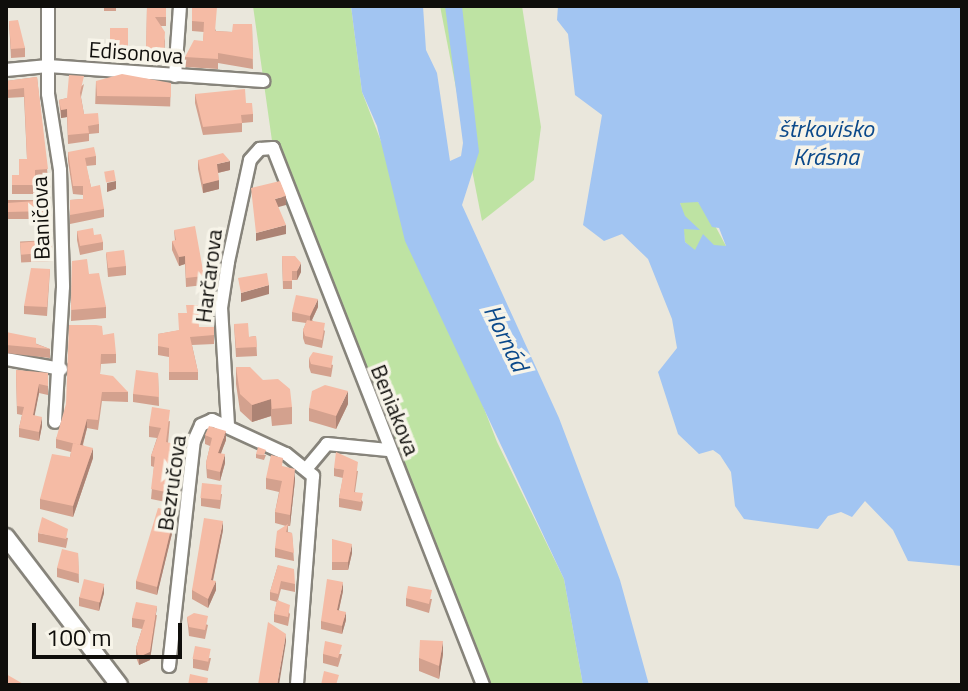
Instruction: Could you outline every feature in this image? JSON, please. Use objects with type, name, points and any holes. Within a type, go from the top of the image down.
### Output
[{"type":"main road","points":[[6,537],[119,685]]},
{"type":"street","name":"Baničova","points":[[48,6],[48,66],[60,170],[61,369],[55,422]]},
{"type":"street","points":[[175,76],[180,6]]},
{"type":"street","name":"Edisonova","points":[[6,70],[48,66],[263,81]]},
{"type":"street","name":"Harčarova","points":[[228,425],[221,308],[228,262],[250,160],[260,149],[273,148]]},
{"type":"street","name":"Beniakova","points":[[273,148],[388,450],[433,548],[483,685]]},
{"type":"street","points":[[6,359],[61,369]]},
{"type":"street","name":"Bezručova","points":[[169,666],[194,441],[207,421],[228,425]]},
{"type":"street","points":[[228,425],[307,468],[313,476],[314,503],[297,685]]},
{"type":"street","points":[[307,468],[327,444],[388,450]]},
{"type":"green space","points":[[253,6],[351,6],[362,92],[497,442],[564,579],[583,685],[483,685],[273,148]]},
{"type":"green space","points":[[440,6],[522,6],[541,127],[534,180],[482,221]]},
{"type":"green space","points":[[680,202],[698,202],[706,209],[726,246],[694,251],[685,242]]},
{"type":"water","name":"Hornád","points":[[351,6],[423,6],[426,50],[437,73],[450,161],[461,156],[463,143],[445,6],[462,6],[479,152],[462,205],[559,418],[620,580],[649,685],[583,685],[564,579],[405,241],[377,126],[362,92]]},
{"type":"water","name":"štrkovisko Krásna","points":[[558,6],[962,6],[962,566],[908,561],[893,530],[865,501],[852,517],[841,512],[828,516],[818,529],[744,519],[735,506],[731,472],[720,455],[713,450],[699,454],[678,434],[658,372],[677,348],[672,319],[648,259],[622,234],[604,241],[583,225],[602,115],[575,95],[568,34],[557,20]],"holes":[[[698,202],[712,227],[719,228],[726,246],[714,245],[703,234],[695,250],[685,242],[684,229],[700,230],[685,216],[680,203]]]},
{"type":"building","points":[[147,6],[166,6],[166,17],[155,17],[165,32],[164,53],[146,52]]},
{"type":"building","points":[[192,6],[217,7],[215,31],[232,32],[233,24],[252,24],[253,59],[218,53],[218,59],[185,57],[194,40],[203,41],[204,22],[192,21]]},
{"type":"building","points":[[18,20],[25,48],[11,49],[9,21]]},
{"type":"building","points":[[110,28],[128,28],[128,50],[110,50]]},
{"type":"building","points":[[122,74],[171,83],[171,97],[97,96],[96,81]]},
{"type":"building","points":[[69,75],[84,76],[80,93],[84,114],[98,113],[99,124],[88,126],[89,133],[68,135],[67,109],[61,110],[59,100],[67,98]]},
{"type":"building","points":[[37,77],[48,169],[35,170],[35,185],[12,185],[12,175],[19,175],[19,159],[27,159],[24,88],[6,90],[6,81]]},
{"type":"building","points":[[245,89],[246,103],[252,103],[253,114],[241,115],[242,123],[203,127],[195,94]]},
{"type":"building","points":[[94,147],[96,156],[85,158],[91,187],[100,185],[104,209],[70,215],[70,200],[83,199],[83,186],[73,186],[68,152]]},
{"type":"building","points":[[223,153],[230,161],[217,164],[219,180],[203,184],[198,160]]},
{"type":"building","points":[[114,170],[116,181],[106,183],[104,172]]},
{"type":"building","points":[[280,181],[286,196],[275,199],[286,225],[256,233],[251,188]]},
{"type":"building","points":[[50,200],[50,211],[7,212],[7,203]]},
{"type":"building","points":[[195,226],[204,276],[186,278],[185,256],[179,257],[172,241],[176,240],[174,230]]},
{"type":"building","points":[[93,228],[94,235],[101,234],[103,242],[80,246],[77,231]]},
{"type":"building","points":[[51,240],[52,252],[21,255],[20,243]]},
{"type":"building","points":[[124,250],[126,266],[108,268],[106,252]]},
{"type":"building","points":[[282,256],[295,256],[301,263],[297,271],[292,271],[292,281],[283,281]]},
{"type":"building","points":[[87,259],[89,274],[99,273],[106,307],[71,310],[72,261]]},
{"type":"building","points":[[31,268],[50,269],[47,307],[24,306]]},
{"type":"building","points":[[267,273],[269,285],[241,293],[238,278]]},
{"type":"building","points":[[296,295],[318,299],[310,316],[292,312]]},
{"type":"building","points":[[186,305],[198,305],[199,327],[214,327],[214,335],[190,337],[198,372],[169,372],[169,348],[158,346],[158,334],[179,330],[178,313],[187,313]]},
{"type":"building","points":[[307,320],[325,323],[322,340],[305,336],[303,330]]},
{"type":"building","points":[[248,323],[249,337],[256,336],[257,347],[236,348],[234,324]]},
{"type":"building","points":[[69,325],[102,326],[103,335],[114,333],[116,354],[101,354],[100,374],[113,376],[128,392],[102,392],[98,420],[87,419],[80,445],[56,439],[66,404]]},
{"type":"building","points":[[6,332],[36,338],[36,344],[50,349],[6,345]]},
{"type":"building","points":[[313,352],[333,356],[331,368],[311,364],[309,358]]},
{"type":"building","points":[[236,367],[250,367],[263,380],[278,379],[290,389],[292,407],[272,409],[271,399],[252,405],[240,394]]},
{"type":"building","points":[[16,370],[48,373],[48,386],[39,384],[33,415],[42,417],[39,432],[19,428],[24,407],[17,406]]},
{"type":"building","points":[[136,370],[158,373],[159,397],[133,394]]},
{"type":"building","points":[[325,385],[348,391],[336,416],[309,408],[312,391]]},
{"type":"building","points":[[152,407],[170,410],[166,442],[175,444],[169,469],[176,471],[171,493],[151,489],[155,457],[151,456],[161,428],[149,426]]},
{"type":"building","points":[[209,426],[226,431],[218,453],[225,454],[220,472],[207,469],[212,438],[205,435]]},
{"type":"building","points":[[73,443],[93,448],[73,506],[40,499],[52,454],[70,457]]},
{"type":"building","points":[[258,447],[266,450],[264,455],[256,454]]},
{"type":"building","points":[[336,452],[358,462],[354,492],[363,493],[361,502],[339,498],[344,470],[334,468]]},
{"type":"building","points":[[271,455],[283,458],[282,466],[295,469],[290,515],[275,512],[282,481],[266,478]]},
{"type":"building","points":[[202,483],[222,485],[220,500],[200,498]]},
{"type":"building","points":[[158,508],[175,512],[157,587],[136,581]]},
{"type":"building","points":[[42,517],[68,529],[66,539],[38,533]]},
{"type":"building","points":[[204,518],[223,521],[211,580],[216,581],[208,599],[192,590]]},
{"type":"building","points":[[288,524],[286,532],[292,533],[294,553],[275,548],[277,531]]},
{"type":"building","points":[[332,539],[352,544],[348,562],[332,562]]},
{"type":"building","points":[[62,549],[78,553],[79,574],[57,568]]},
{"type":"building","points":[[278,565],[294,569],[295,584],[281,581],[278,594],[270,592]]},
{"type":"building","points":[[84,579],[104,584],[100,603],[79,597]]},
{"type":"building","points":[[327,579],[343,582],[337,610],[346,612],[342,626],[321,621]]},
{"type":"building","points":[[408,586],[432,590],[429,604],[406,598]]},
{"type":"building","points":[[277,600],[290,605],[288,617],[274,614]]},
{"type":"building","points":[[136,602],[157,606],[150,652],[139,657],[136,648],[145,620],[132,618]]},
{"type":"building","points":[[194,613],[208,616],[205,630],[189,627],[187,617]]},
{"type":"building","points":[[268,622],[286,634],[277,685],[258,685]]},
{"type":"building","points":[[420,640],[443,641],[439,666],[419,658]]},
{"type":"building","points":[[325,641],[342,645],[338,658],[323,654]]},
{"type":"building","points":[[195,646],[211,649],[208,662],[193,659]]},
{"type":"building","points":[[324,671],[339,675],[336,685],[321,685]]},
{"type":"building","points":[[6,674],[25,685],[6,685]]},
{"type":"building","points":[[190,674],[208,678],[207,685],[188,685]]}]
